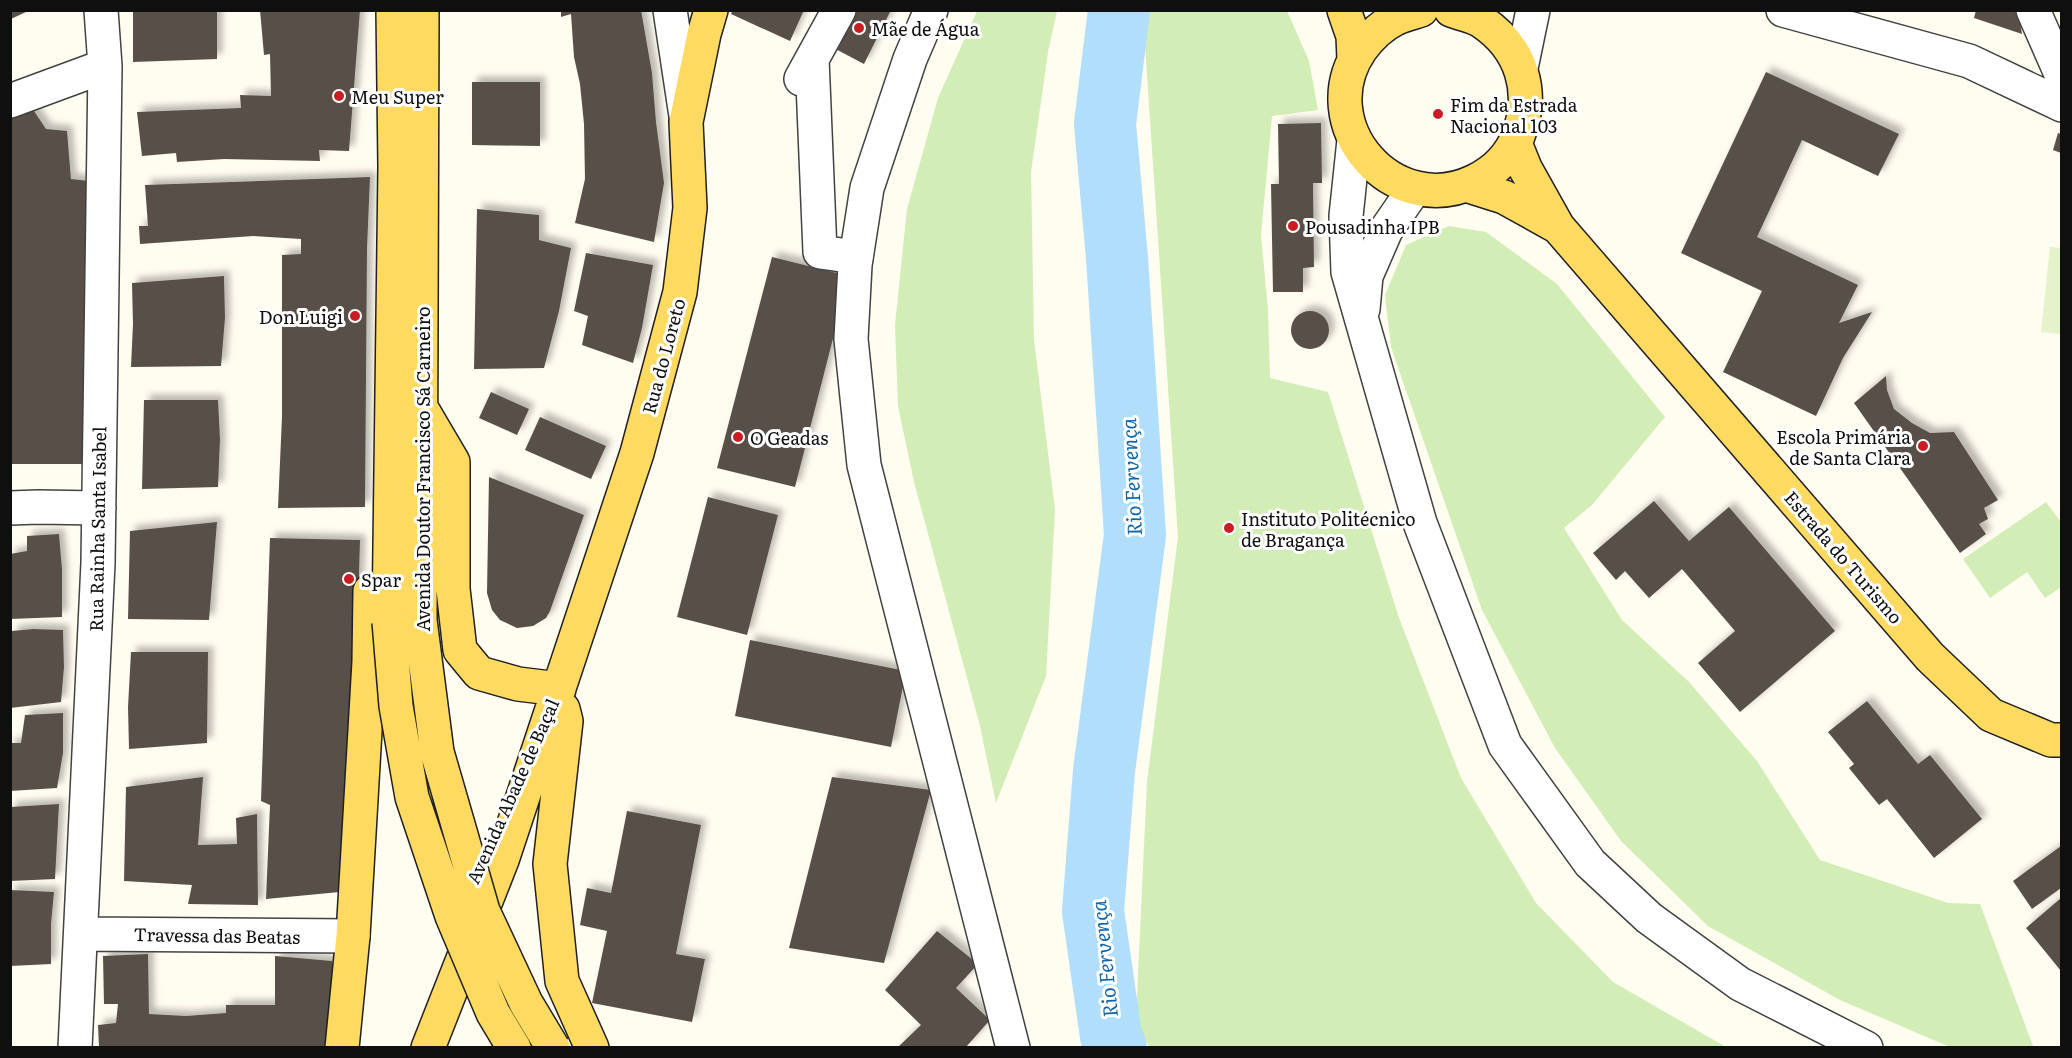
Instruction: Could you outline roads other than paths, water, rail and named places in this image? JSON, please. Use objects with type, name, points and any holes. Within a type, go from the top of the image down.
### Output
[{"type":"main road","name":"Avenida Doutor Francisco Sá Carneiro","points":[[393,10],[395,166],[391,459],[405,621],[437,752],[483,911],[526,1003],[552,1047]]},
{"type":"main road","name":"Avenida Doutor Francisco Sá Carneiro","points":[[422,10],[420,406],[405,621],[396,706],[412,797],[452,916],[493,1013],[514,1047]]},
{"type":"main road","points":[[686,122],[711,10]]},
{"type":"main road","points":[[1344,10],[1353,36],[1354,60]]},
{"type":"main road","points":[[1379,10],[1388,14],[1420,10]]},
{"type":"main road","points":[[1420,10],[1394,19],[1371,36],[1354,60],[1346,86],[1346,114],[1354,140],[1369,162],[1390,179],[1415,188],[1441,190],[1466,185],[1485,176],[1502,161],[1515,143],[1524,119],[1526,93],[1521,68],[1504,41],[1480,20],[1451,10]]},
{"type":"main road","name":"Rua do Loreto","points":[[559,688],[637,453],[680,292],[690,208],[686,122]]},
{"type":"main road","name":"Estrada do Turismo","points":[[1515,143],[1525,168],[1558,227],[1930,657],[1991,715],[2051,740],[2061,740]]},
{"type":"main road","name":"Estrada do Turismo","points":[[1466,185],[1504,197],[1558,227]]},
{"type":"main road","points":[[420,406],[453,462],[453,589],[460,650],[479,673],[518,684],[559,688],[566,721],[550,864],[562,981],[592,1047]]},
{"type":"main road","points":[[342,1047],[353,936],[369,662],[370,574],[391,459]]},
{"type":"main road","name":"Avenida Abade de Baçal","points":[[405,1047],[483,850],[559,688]]},
{"type":"main road","name":"Avenida Abade de Baçal","points":[[428,1047],[502,860],[559,688]]},
{"type":"street","name":"Rua Rainha Santa Isabel","points":[[75,1047],[98,563],[105,66],[102,10]]},
{"type":"street","name":"Rua do Loreto","points":[[670,10],[686,122]]},
{"type":"street","points":[[839,10],[806,70],[820,252],[856,256]]},
{"type":"street","points":[[931,10],[910,59],[867,188],[856,256],[851,339],[864,465],[1013,1047]]},
{"type":"street","points":[[1521,68],[1533,10]]},
{"type":"street","points":[[1783,10],[1969,61],[2061,105]]},
{"type":"street","points":[[2033,10],[2061,76]]},
{"type":"street","points":[[10,101],[105,66]]},
{"type":"street","points":[[1354,140],[1346,216],[1348,272],[1420,523],[1505,745],[1590,863],[1648,918],[1740,984],[1866,1047]]},
{"type":"street","points":[[1362,320],[1366,276],[1386,230],[1415,188]]},
{"type":"street","points":[[10,508],[99,508]]},
{"type":"street","name":"Travessa das Beatas","points":[[81,934],[353,936]]},
{"type":"waterway","name":"Rio Fervença","points":[[1116,1048],[1111,1036],[1093,911],[1104,771],[1135,535],[1117,258],[1105,124],[1119,10]]},
{"type":"place","name":"Mãe de Água","points":[[859,28]]},
{"type":"place","name":"Meu Super","points":[[339,96]]},
{"type":"place","name":"Fim da Estrada Nacional 103","points":[[1438,114]]},
{"type":"place","name":"Pousadinha IPB","points":[[1293,226]]},
{"type":"place","name":"Don Luigi","points":[[355,316]]},
{"type":"place","name":"O Geadas","points":[[738,437]]},
{"type":"place","name":"Escola Primária de Santa Clara","points":[[1923,446]]},
{"type":"place","name":"Instituto Politécnico de Bragança","points":[[1229,528]]},
{"type":"place","name":"Spar","points":[[349,579]]}]
